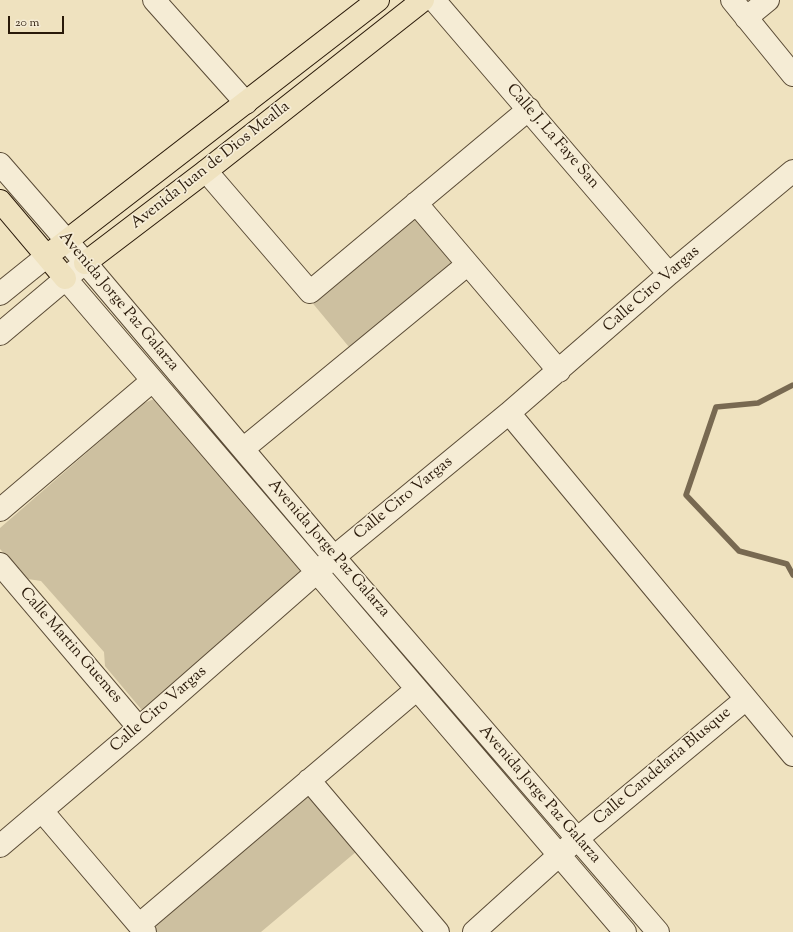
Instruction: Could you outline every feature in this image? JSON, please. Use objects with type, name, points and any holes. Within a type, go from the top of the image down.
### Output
[{"type":"main road","name":"Avenida Juan de Dios Mealla","points":[[47,256],[378,0]]},
{"type":"main road","name":"Avenida Juan de Dios Mealla","points":[[85,263],[206,171],[423,0]]},
{"type":"main road","name":"Avenida Jorge Paz Galarza","points":[[0,202],[65,278]]},
{"type":"street","points":[[154,0],[246,103]]},
{"type":"street","name":"Calle J. La Faye San","points":[[434,0],[669,274]]},
{"type":"street","points":[[732,0],[793,75]]},
{"type":"street","points":[[746,18],[768,0]]},
{"type":"street","points":[[206,171],[310,292],[529,109]]},
{"type":"street","name":"Avenida Jorge Paz Galarza","points":[[0,164],[334,557],[658,932]]},
{"type":"street","name":"Calle Ciro Vargas","points":[[0,846],[139,728],[316,572],[509,413],[669,274],[793,171]]},
{"type":"street","points":[[416,203],[559,370]]},
{"type":"street","name":"Avenida Juan de Dios Mealla","points":[[0,294],[47,256]]},
{"type":"street","name":"Avenida Juan de Dios Mealla","points":[[0,334],[65,278],[85,263]]},
{"type":"street","points":[[243,449],[468,264]]},
{"type":"street","name":"Avenida Jorge Paz Galarza","points":[[65,278],[625,932]]},
{"type":"street","points":[[0,510],[152,381]]},
{"type":"street","points":[[509,413],[793,755]]},
{"type":"street","name":"Calle Martin Guemes","points":[[0,564],[139,728]]},
{"type":"street","points":[[42,811],[142,928],[309,780],[417,689]]},
{"type":"street","name":"Calle Candelaria Blusque","points":[[474,932],[577,839],[746,699]]},
{"type":"street","points":[[309,780],[438,932]]},
{"type":"shaded area","points":[[416,212],[466,273],[359,359],[310,300]]},
{"type":"shaded area","points":[[154,399],[166,401],[310,573],[154,714],[141,709],[105,666],[104,652],[41,581],[28,579],[0,549],[0,528],[144,403]]},
{"type":"shaded area","points":[[309,794],[357,851],[261,932],[155,932],[151,927]]},
{"type":"waterway","points":[[793,385],[758,403],[716,407],[686,495],[739,551],[787,564],[793,575]]}]
